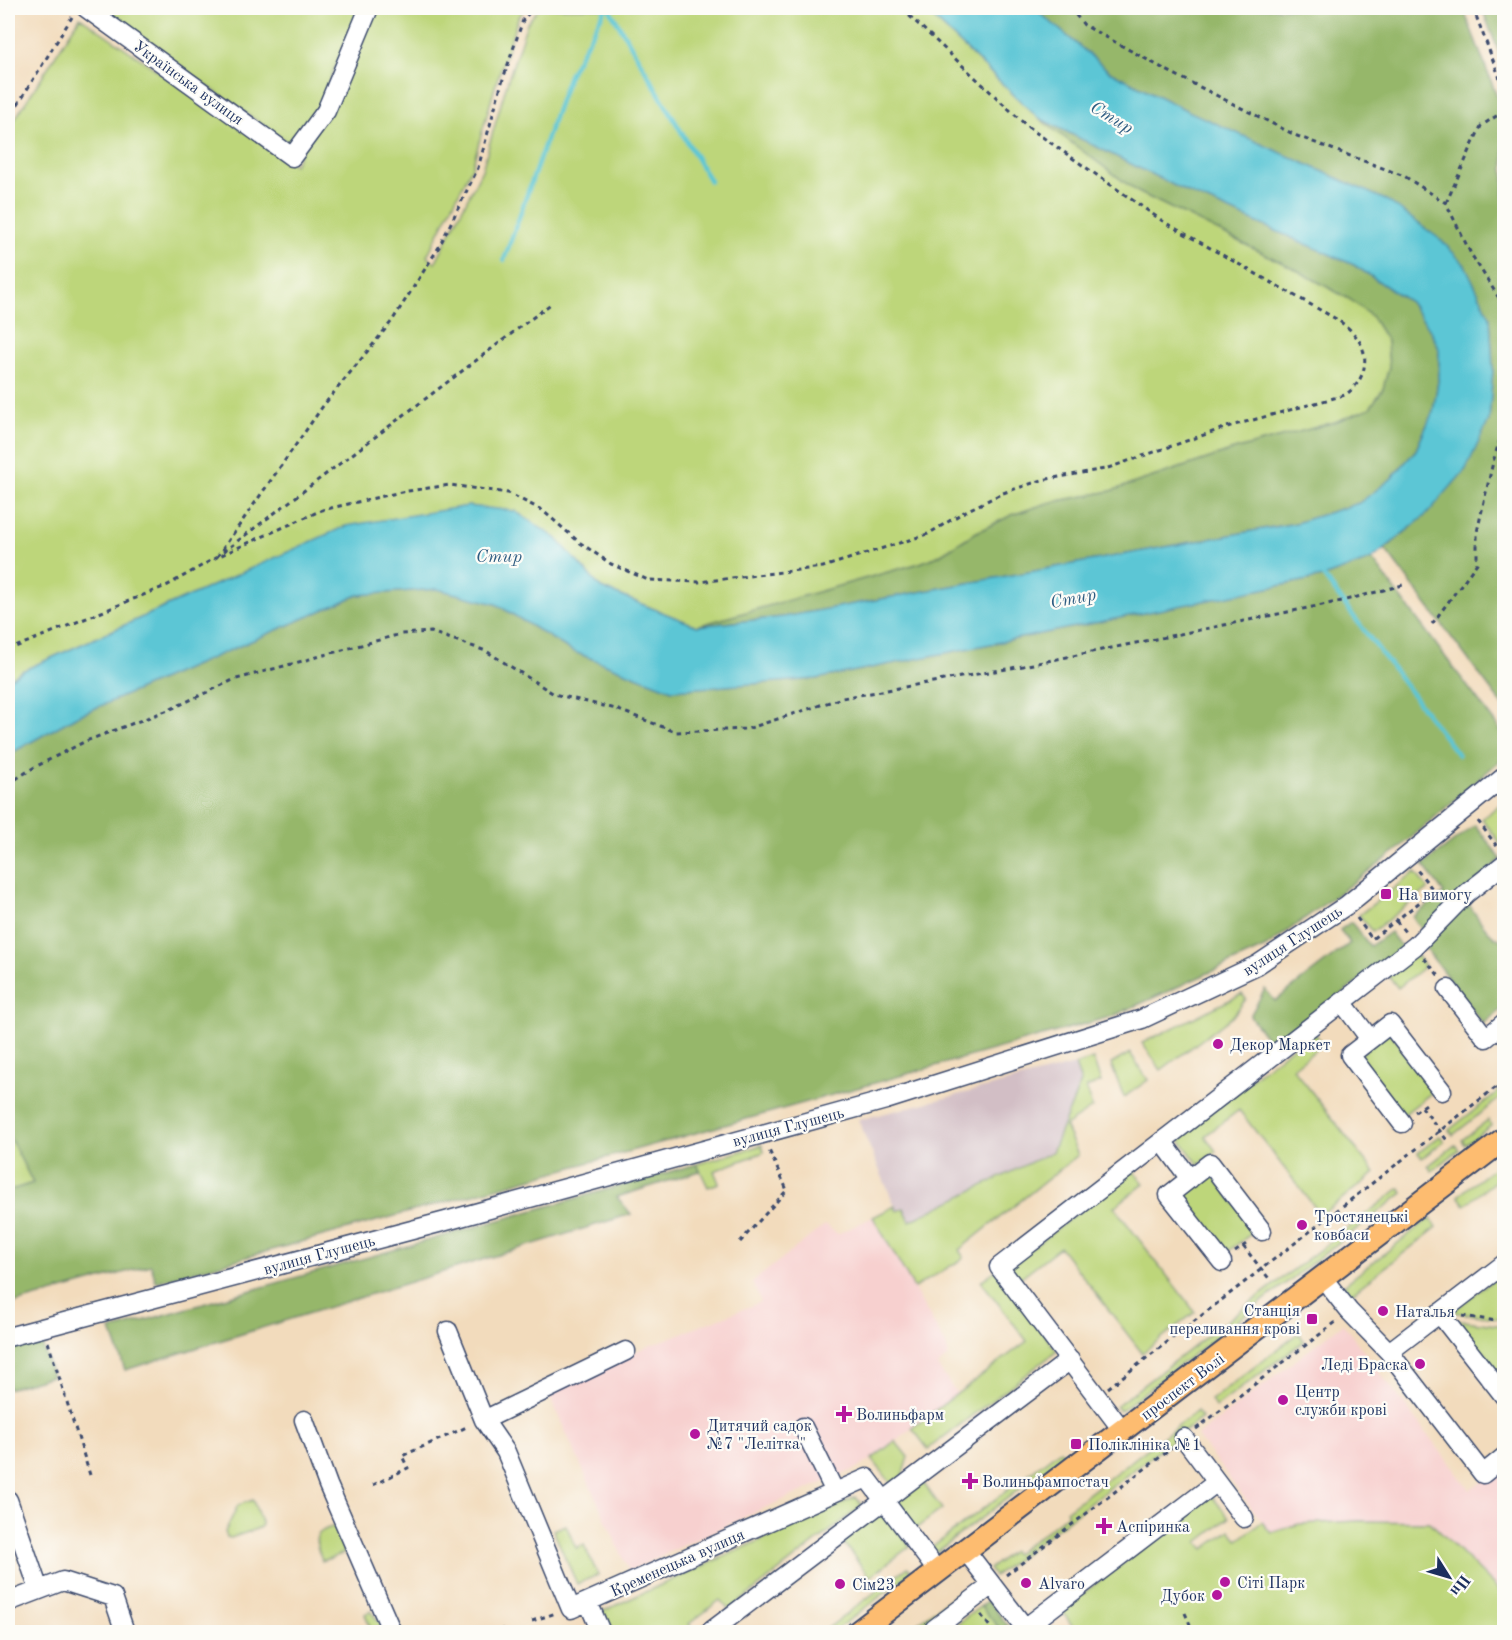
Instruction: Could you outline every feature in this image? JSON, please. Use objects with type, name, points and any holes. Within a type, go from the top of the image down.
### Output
[{"type":"main road","name":"проспект Волі","points":[[858,1632],[1504,1139]]},
{"type":"street","name":"Українська вулиця","points":[[86,8],[292,157],[326,111],[369,8]]},
{"type":"street","name":"вулиця Глушець","points":[[8,1337],[446,1221],[886,1100],[1142,1019],[1257,965],[1347,905],[1504,777]]},
{"type":"street","points":[[1124,1431],[999,1267],[1415,946],[1467,893],[1504,864]]},
{"type":"street","points":[[1448,989],[1486,1038],[1501,1033]]},
{"type":"street","points":[[1342,1002],[1370,1039]]},
{"type":"street","points":[[1402,1123],[1350,1055],[1370,1039],[1390,1024],[1442,1091]]},
{"type":"street","points":[[1162,1142],[1190,1179]]},
{"type":"street","points":[[1222,1262],[1169,1195],[1210,1163],[1262,1231]]},
{"type":"street","points":[[1389,1352],[1504,1264]]},
{"type":"street","points":[[1322,1277],[1349,1311],[1389,1352],[1483,1474],[1504,1457]]},
{"type":"street","points":[[1439,1313],[1504,1396]]},
{"type":"street","points":[[448,1331],[484,1420],[506,1452],[571,1609]]},
{"type":"street","points":[[484,1420],[626,1351]]},
{"type":"street","points":[[710,1632],[1070,1360]]},
{"type":"street","points":[[304,1420],[328,1485],[392,1632]]},
{"type":"street","points":[[802,1427],[835,1492]]},
{"type":"street","points":[[1184,1438],[1245,1518]]},
{"type":"street","name":"Кременецька вулиця","points":[[571,1609],[867,1478],[938,1572]]},
{"type":"street","points":[[966,1551],[1024,1628],[1217,1482]]},
{"type":"street","points":[[8,1500],[39,1590]]},
{"type":"street","points":[[8,1602],[63,1581],[113,1597],[125,1632]]},
{"type":"street","points":[[937,1632],[934,1629],[992,1586]]},
{"type":"street","points":[[588,1602],[601,1632]]},
{"type":"path","points":[[8,120],[77,8]]},
{"type":"path","points":[[217,557],[323,406],[392,321],[439,247],[478,168],[502,82],[523,20],[533,8]]},
{"type":"path","points":[[8,650],[168,585],[217,557],[322,510],[401,492],[450,485],[508,493],[542,510],[579,542],[612,564],[648,580],[699,582],[823,567],[928,534],[964,512],[1013,489],[1042,480],[1105,469],[1227,427],[1345,395],[1355,388],[1361,379],[1365,365],[1364,349],[1354,333],[1338,320],[1164,222],[1028,127],[901,8]]},
{"type":"path","points":[[1070,8],[1084,25],[1164,69],[1296,136],[1404,176],[1446,203],[1471,254],[1499,298],[1504,312]]},
{"type":"path","points":[[1473,8],[1504,89]]},
{"type":"path","points":[[1446,203],[1481,126],[1504,111]]},
{"type":"path","points":[[217,557],[552,303]]},
{"type":"path","points":[[1432,624],[1477,563],[1477,532],[1504,426]]},
{"type":"path","points":[[8,784],[33,768],[86,741],[171,709],[233,680],[401,634],[431,632],[486,651],[554,694],[616,709],[676,732],[747,729],[842,698],[1034,664],[1342,601],[1403,585]]},
{"type":"path","points":[[1468,807],[1504,856]]},
{"type":"path","points":[[1347,905],[1372,939],[1434,891],[1407,856]]},
{"type":"path","points":[[1097,1396],[1504,1080]]},
{"type":"path","points":[[1422,1107],[1449,1143]]},
{"type":"path","points":[[740,1242],[787,1190],[762,1133]]},
{"type":"path","points":[[1243,1246],[1270,1281]]},
{"type":"path","points":[[992,1586],[1349,1311]]},
{"type":"path","points":[[1439,1313],[1504,1322]]},
{"type":"path","points":[[43,1328],[90,1475]]},
{"type":"path","points":[[373,1485],[408,1468],[402,1456],[484,1420]]},
{"type":"path","points":[[971,1602],[994,1632]]},
{"type":"path","points":[[532,1621],[571,1609]]},
{"type":"path","points":[[1185,1613],[1192,1629]]},
{"type":"path","points":[[492,1632],[504,1629]]},
{"type":"shaded area","points":[[1075,1065],[1081,1082],[1052,1152],[910,1221],[897,1211],[858,1120]]},
{"type":"shaded area","points":[[873,1217],[946,1345],[949,1356],[937,1366],[957,1394],[862,1466],[762,1509],[629,1571],[548,1393],[631,1353],[761,1302],[752,1282],[825,1225],[838,1234]]},
{"type":"shaded area","points":[[1343,1324],[1470,1490],[1504,1463],[1504,1595],[1430,1522],[1359,1521],[1299,1524],[1271,1533],[1197,1436]]},
{"type":"green space","points":[[96,8],[360,8],[318,107],[290,144]]},
{"type":"green space","points":[[374,8],[526,8],[518,18],[472,167],[427,256],[435,263],[482,170],[527,23],[539,8],[923,8],[1037,117],[1138,192],[1293,268],[1351,300],[1372,317],[1387,341],[1389,367],[1383,389],[1370,408],[1335,422],[1234,450],[1111,491],[1048,503],[1012,515],[975,533],[938,556],[920,563],[697,626],[601,588],[556,538],[346,526],[22,671],[8,680],[8,130],[80,17],[294,165]]},
{"type":"green space","points":[[1034,8],[1463,8],[1504,115],[1504,707],[1385,549],[1427,514],[1489,420],[1493,369],[1490,317],[1186,110],[1109,71]]},
{"type":"green space","points":[[1482,8],[1504,8],[1504,66]]},
{"type":"green space","points":[[1037,117],[1189,193],[1354,265],[1410,302],[1430,330],[1439,348],[1439,376],[1433,411],[1416,450],[1391,479],[1359,503],[1296,523],[783,617],[697,626],[920,563],[938,556],[975,533],[1012,515],[1048,503],[1111,491],[1234,450],[1335,422],[1370,408],[1383,389],[1389,367],[1387,341],[1372,317],[1351,300],[1293,268],[1138,192]]},
{"type":"green space","points":[[1372,559],[1504,735],[1504,757],[1397,850],[1266,947],[1113,1016],[156,1282],[151,1265],[8,1305],[8,1191],[33,1183],[8,1134],[8,755],[77,716],[358,595],[437,589],[496,604],[572,651],[672,690],[816,679],[1323,577]]},
{"type":"green space","points":[[1504,801],[1504,848],[1482,819]]},
{"type":"green space","points":[[1475,825],[1501,859],[1422,930],[1413,917],[1444,893],[1423,865]]},
{"type":"green space","points":[[1415,872],[1428,889],[1372,932],[1359,915]]},
{"type":"green space","points":[[1466,901],[1488,930],[1504,941],[1504,1007],[1483,1024],[1423,945]]},
{"type":"green space","points":[[1351,922],[1370,946],[1390,932],[1402,948],[1255,1061],[1251,1056],[1266,1037],[1250,1016],[1265,989],[1275,1001],[1350,943],[1340,930]]},
{"type":"green space","points":[[1414,952],[1425,966],[1398,988],[1387,974]]},
{"type":"green space","points":[[1242,994],[1246,999],[1232,1017],[1161,1070],[1142,1043]]},
{"type":"green space","points":[[1313,1031],[1323,1044],[1293,1068],[1375,1173],[1321,1215],[1239,1110],[1205,1136],[1216,1151],[1199,1165],[1177,1136]]},
{"type":"green space","points":[[1389,1031],[1435,1090],[1403,1115],[1358,1056]]},
{"type":"green space","points":[[1130,1053],[1148,1080],[1124,1097],[1111,1064]]},
{"type":"green space","points":[[1093,1059],[1101,1082],[1086,1088],[1092,1108],[1065,1126],[1078,1155],[959,1250],[964,1258],[914,1288],[873,1217],[895,1206],[897,1211],[904,1208],[910,1221],[1052,1152],[1081,1082],[1075,1065]]},
{"type":"green space","points":[[1504,1087],[1504,1095],[1453,1135],[1449,1130]]},
{"type":"green space","points":[[1488,1120],[1492,1125],[1465,1145],[1462,1140]]},
{"type":"green space","points":[[8,1134],[33,1183],[8,1191]]},
{"type":"green space","points":[[1440,1136],[1444,1141],[1422,1158],[1418,1153]]},
{"type":"green space","points":[[762,1145],[764,1152],[714,1171],[719,1183],[708,1187],[697,1164]]},
{"type":"green space","points":[[1455,1145],[1459,1150],[1432,1171],[1428,1166]]},
{"type":"green space","points":[[1504,1160],[1504,1174],[1465,1205],[1458,1196]]},
{"type":"green space","points":[[697,1164],[700,1171],[617,1197],[631,1214],[125,1370],[111,1330]]},
{"type":"green space","points":[[1133,1170],[1144,1184],[1114,1207],[1195,1312],[1142,1353],[1060,1247],[1016,1281],[1006,1268]]},
{"type":"green space","points":[[1209,1170],[1256,1230],[1222,1256],[1176,1196]]},
{"type":"green space","points":[[1400,1188],[1403,1193],[1120,1411],[1116,1406]]},
{"type":"green space","points":[[1430,1218],[1437,1227],[1351,1294],[1344,1285]]},
{"type":"green space","points":[[996,1270],[1057,1351],[928,1449],[912,1428],[1027,1341],[981,1281]]},
{"type":"green space","points":[[1504,1272],[1504,1319],[1451,1312]]},
{"type":"green space","points":[[1448,1319],[1504,1326],[1504,1389]]},
{"type":"green space","points":[[1299,1333],[1304,1341],[1216,1407],[1211,1400]]},
{"type":"green space","points":[[41,1341],[52,1376],[8,1389],[8,1350]]},
{"type":"green space","points":[[1197,1411],[1202,1418],[994,1576],[989,1569],[1012,1551],[1015,1554],[1068,1514],[1066,1511]]},
{"type":"green space","points":[[895,1441],[908,1457],[901,1480],[893,1486],[872,1459]]},
{"type":"green space","points":[[1060,1450],[1064,1455],[934,1554],[930,1549]]},
{"type":"green space","points":[[922,1481],[942,1509],[915,1529],[894,1502]]},
{"type":"green space","points":[[1212,1496],[1229,1518],[1198,1542],[1204,1549],[1230,1530],[1238,1540],[1262,1522],[1271,1533],[1299,1524],[1359,1521],[1430,1522],[1504,1595],[1504,1632],[1069,1632],[1074,1628],[1061,1610]]},
{"type":"green space","points":[[856,1497],[862,1506],[729,1610],[720,1600],[689,1624],[694,1632],[610,1632],[601,1612]]},
{"type":"green space","points":[[253,1500],[262,1525],[231,1538],[227,1537],[225,1532],[238,1505]]},
{"type":"green space","points":[[882,1509],[910,1546],[870,1577],[842,1541]]},
{"type":"green space","points":[[566,1525],[576,1548],[584,1545],[598,1575],[577,1584],[553,1530]]},
{"type":"green space","points":[[335,1526],[345,1553],[322,1561],[316,1538],[321,1531]]},
{"type":"green space","points":[[908,1567],[912,1572],[833,1632],[823,1632]]},
{"type":"green space","points":[[960,1591],[965,1598],[920,1632],[905,1632]]},
{"type":"green space","points":[[988,1600],[1013,1632],[1002,1632],[981,1606]]},
{"type":"green space","points":[[981,1606],[1002,1632],[957,1632],[953,1627]]},
{"type":"green space","points":[[370,1611],[381,1624],[384,1632],[372,1632],[365,1614]]},
{"type":"water","name":"Стир","points":[[923,8],[1034,8],[1109,71],[1186,110],[1388,201],[1441,240],[1465,265],[1490,317],[1493,369],[1489,420],[1466,469],[1427,514],[1372,559],[1323,577],[816,679],[672,690],[572,651],[496,604],[437,589],[358,595],[77,716],[8,755],[8,680],[22,671],[346,526],[468,506],[515,511],[556,538],[601,588],[697,626],[783,617],[1296,523],[1359,503],[1391,479],[1416,450],[1433,411],[1439,376],[1439,349],[1430,330],[1410,302],[1354,265],[1189,193],[1037,117]]},
{"type":"waterway","points":[[504,260],[569,75],[606,8]]},
{"type":"waterway","points":[[609,8],[710,181]]},
{"type":"waterway","points":[[1321,573],[1458,755]]},
{"type":"place","name":"На вимогу","points":[[1386,894]]},
{"type":"place","name":"Декор Маркет","points":[[1218,1044]]},
{"type":"place","name":"Тростянецькі ковбаси","points":[[1302,1225]]},
{"type":"place","name":"Наталья","points":[[1383,1311]]},
{"type":"place","name":"Станція переливання крові","points":[[1312,1319]]},
{"type":"place","name":"Леді Браска","points":[[1420,1364]]},
{"type":"place","name":"Центр служби крові","points":[[1283,1400]]},
{"type":"place","name":"Волиньфарм","points":[[844,1414]]},
{"type":"place","name":"Дитячий садок №7 \"Лелітка\"","points":[[695,1434]]},
{"type":"place","name":"Поліклініка №1","points":[[1076,1444]]},
{"type":"place","name":"Волиньфампостач","points":[[970,1481]]},
{"type":"place","name":"Аспіринка","points":[[1104,1526]]},
{"type":"place","name":"Сіті Парк","points":[[1225,1582]]},
{"type":"place","name":"Alvaro","points":[[1026,1583]]},
{"type":"place","name":"Сім23","points":[[840,1584]]},
{"type":"place","name":"Дубок","points":[[1217,1595]]}]
